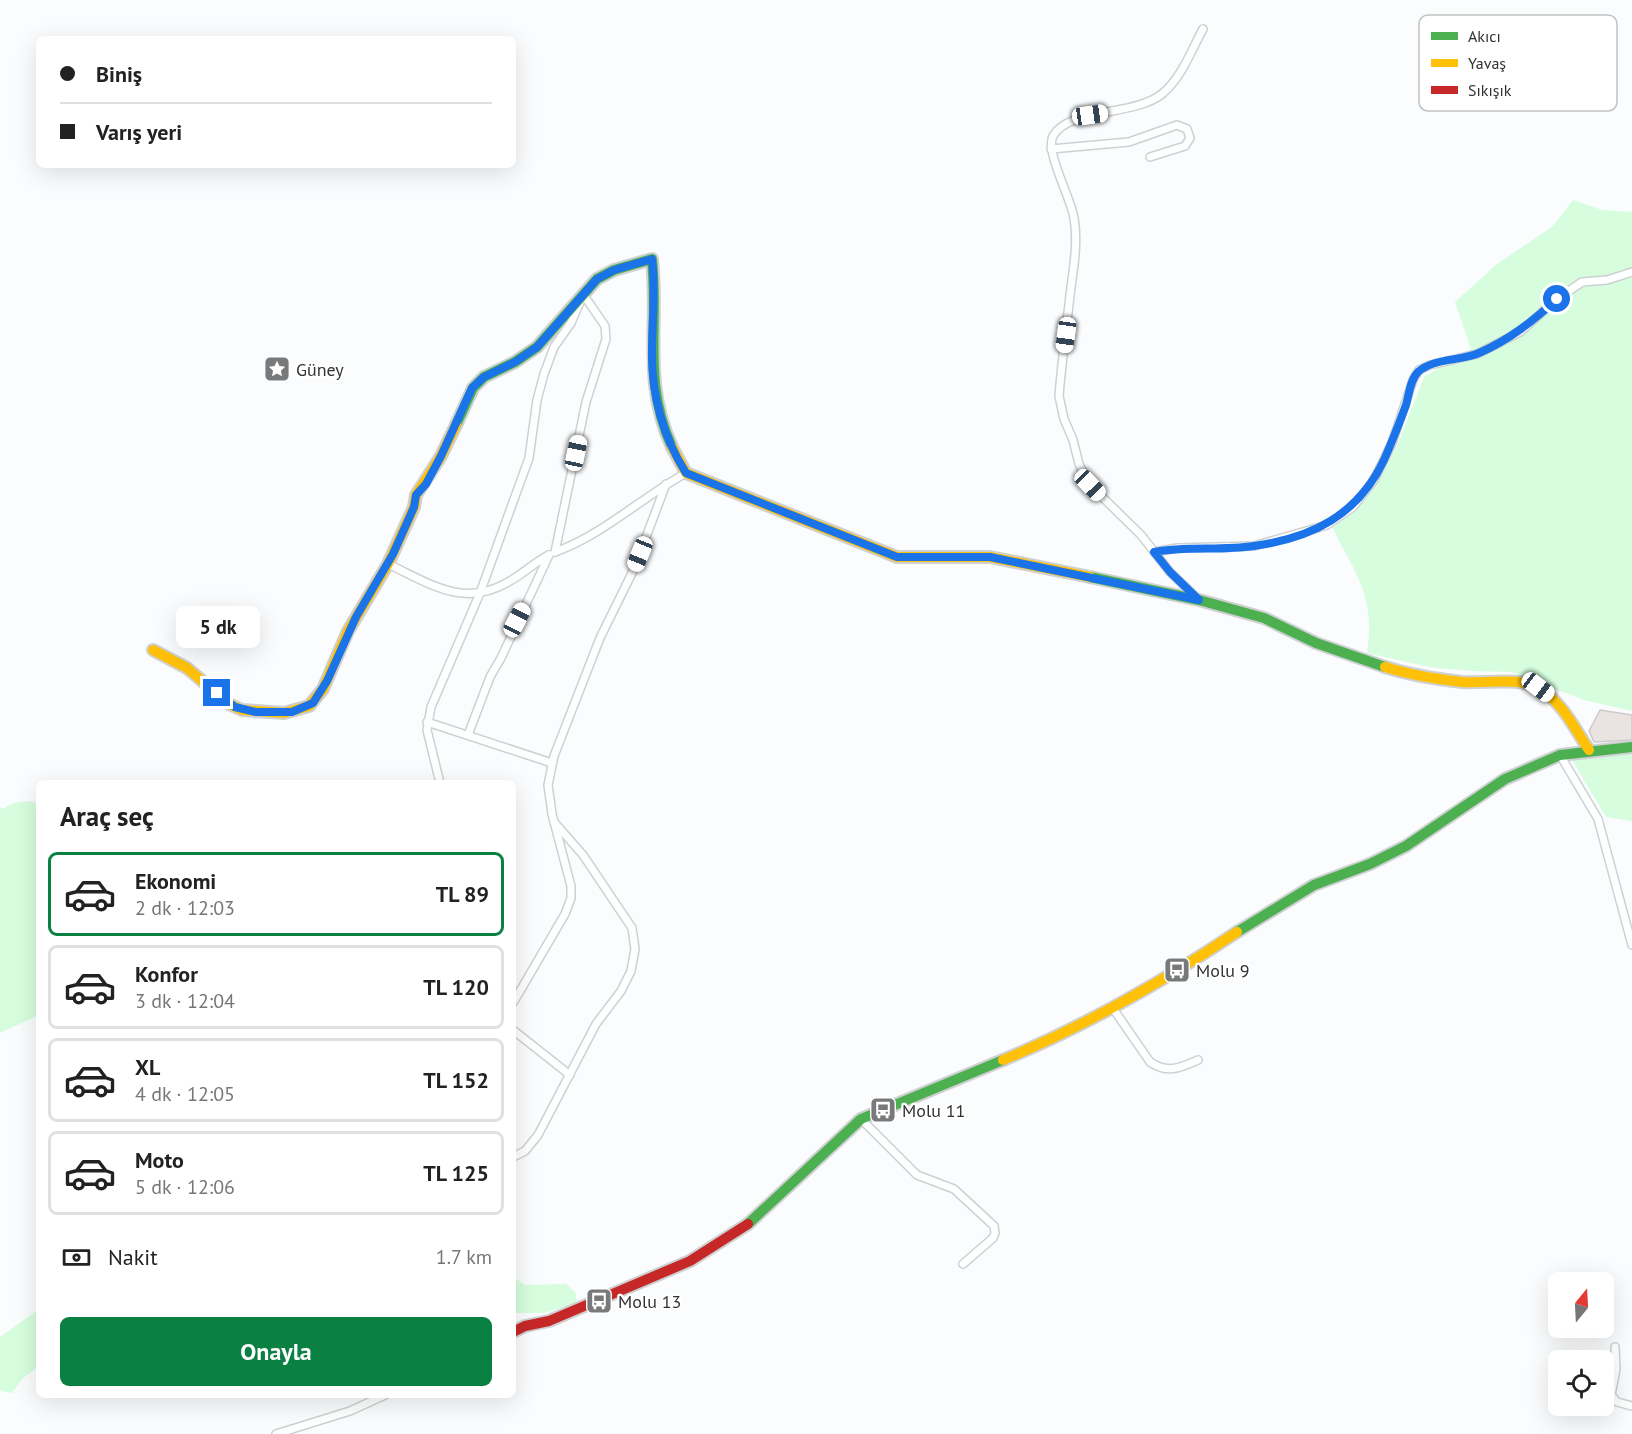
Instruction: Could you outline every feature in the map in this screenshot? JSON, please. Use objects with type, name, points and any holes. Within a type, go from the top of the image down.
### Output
[{"type":"street","points":[[1199,600],[1170,572],[1140,535],[1090,485],[1079,464],[1059,396],[1075,252],[1074,219],[1066,187],[1051,149],[1053,136],[1063,126],[1090,115],[1140,106],[1160,95],[1176,80],[1203,29]]},
{"type":"street","points":[[1051,149],[1129,142],[1177,125],[1189,132],[1189,141],[1185,146],[1150,158]]},
{"type":"street","points":[[153,650],[187,668],[235,707],[256,712],[299,710],[309,706],[320,694],[348,631],[388,564],[414,507],[416,495],[426,484],[445,448],[472,388],[484,377],[515,362],[537,347],[597,279],[608,272],[652,259],[654,295],[652,354],[655,385],[665,432],[675,456],[686,473],[897,557],[990,557],[1199,600],[1264,618],[1316,643],[1408,674],[1463,682],[1519,683],[1538,687],[1554,699],[1589,750]]},
{"type":"street","points":[[1154,552],[1177,548],[1254,546],[1327,525],[1353,507],[1374,480],[1392,443],[1413,380],[1419,370],[1430,365],[1477,354],[1521,332],[1557,299],[1582,282],[1607,280],[1632,272]]},
{"type":"street","points":[[583,294],[605,326],[606,339],[586,402],[555,552],[614,521],[666,484],[686,473]]},
{"type":"street","points":[[439,780],[427,730],[431,707],[480,593],[529,458],[537,400],[544,374],[554,347],[575,316],[583,294]]},
{"type":"street","points":[[516,998],[570,904],[570,880],[554,821],[548,784],[552,763],[563,729],[607,623],[634,569],[666,484]]},
{"type":"street","points":[[388,564],[460,595],[480,593],[510,581],[549,555],[490,677],[468,735]]},
{"type":"street","points":[[427,722],[552,763]]},
{"type":"street","points":[[516,1330],[525,1326],[549,1321],[690,1261],[750,1223],[861,1119],[1041,1044],[1112,1008],[1203,956],[1285,901],[1314,885],[1370,864],[1406,846],[1505,779],[1560,755],[1632,747]]},
{"type":"street","points":[[1560,755],[1598,819],[1632,945]]},
{"type":"street","points":[[516,1156],[525,1151],[535,1141],[596,1024],[615,1001],[627,981],[634,960],[635,943],[632,928],[593,870],[554,821]]},
{"type":"street","points":[[1112,1008],[1150,1062],[1174,1070],[1198,1060]]},
{"type":"street","points":[[516,1032],[570,1075]]},
{"type":"street","points":[[861,1119],[917,1175],[954,1189],[994,1226],[993,1238],[963,1264]]},
{"type":"street","points":[[1615,1347],[1617,1369],[1611,1395],[1617,1402],[1632,1406]]},
{"type":"street","points":[[276,1434],[350,1411],[378,1398]]},
{"type":"green space","points":[[1573,200],[1602,210],[1632,212],[1632,711],[1584,700],[1512,672],[1429,667],[1367,653],[1369,616],[1366,600],[1355,572],[1331,525],[1358,507],[1379,479],[1397,446],[1424,377],[1471,349],[1455,302],[1497,264],[1552,227]]},
{"type":"green space","points":[[1632,753],[1632,821],[1606,817],[1571,758]]},
{"type":"green space","points":[[36,802],[36,1016],[0,1033],[0,807],[3,809],[13,803]]},
{"type":"green space","points":[[516,1279],[525,1285],[566,1284],[576,1293],[576,1303],[544,1313],[516,1313]]},
{"type":"green space","points":[[36,1311],[36,1368],[22,1379],[12,1393],[0,1391],[0,1337]]},
{"type":"building","points":[[1600,710],[1632,715],[1632,740],[1594,742],[1589,731]]},
{"type":"traffic: fast","points":[[456,425],[473,388],[484,377],[515,362],[537,347],[597,279],[614,270],[652,259],[654,377],[657,400],[672,447]]},
{"type":"traffic: fast","points":[[1090,577],[1199,600],[1264,618],[1316,643],[1385,667]]},
{"type":"traffic: fast","points":[[1237,932],[1314,885],[1370,864],[1406,846],[1505,779],[1560,755],[1632,747]]},
{"type":"traffic: fast","points":[[748,1224],[861,1119],[1003,1060]]},
{"type":"traffic: slow","points":[[153,650],[187,668],[229,704],[242,710],[284,713],[309,706],[323,689],[348,631],[388,564],[414,507],[416,495],[441,456],[456,425]]},
{"type":"traffic: slow","points":[[672,447],[686,473],[897,557],[990,557],[1090,577]]},
{"type":"traffic: slow","points":[[1385,667],[1452,681],[1513,682],[1532,685],[1555,701],[1568,716],[1589,750]]},
{"type":"traffic: slow","points":[[1003,1060],[1064,1033],[1123,1002],[1237,932]]},
{"type":"traffic: jam","points":[[516,1330],[525,1326],[549,1321],[690,1261],[748,1224]]},
{"type":"place","name":"Güney","points":[[277,369]]},
{"type":"place","name":"Molu 9","points":[[1177,970]]},
{"type":"place","name":"Molu 11","points":[[883,1110]]},
{"type":"place","name":"Molu 13","points":[[599,1301]]},
{"type":"route","points":[[217,693],[229,704],[249,712],[292,712],[307,707],[316,700],[327,681],[348,631],[393,554],[414,507],[416,495],[426,484],[441,456],[472,388],[484,377],[523,358],[537,347],[597,279],[614,270],[652,259],[654,295],[652,354],[655,385],[665,432],[675,456],[686,473],[897,557],[990,557],[1199,600],[1170,572],[1154,552],[1177,548],[1212,549],[1254,546],[1327,525],[1353,507],[1374,480],[1392,443],[1413,380],[1419,370],[1430,365],[1477,354],[1521,332],[1557,299]]}]
